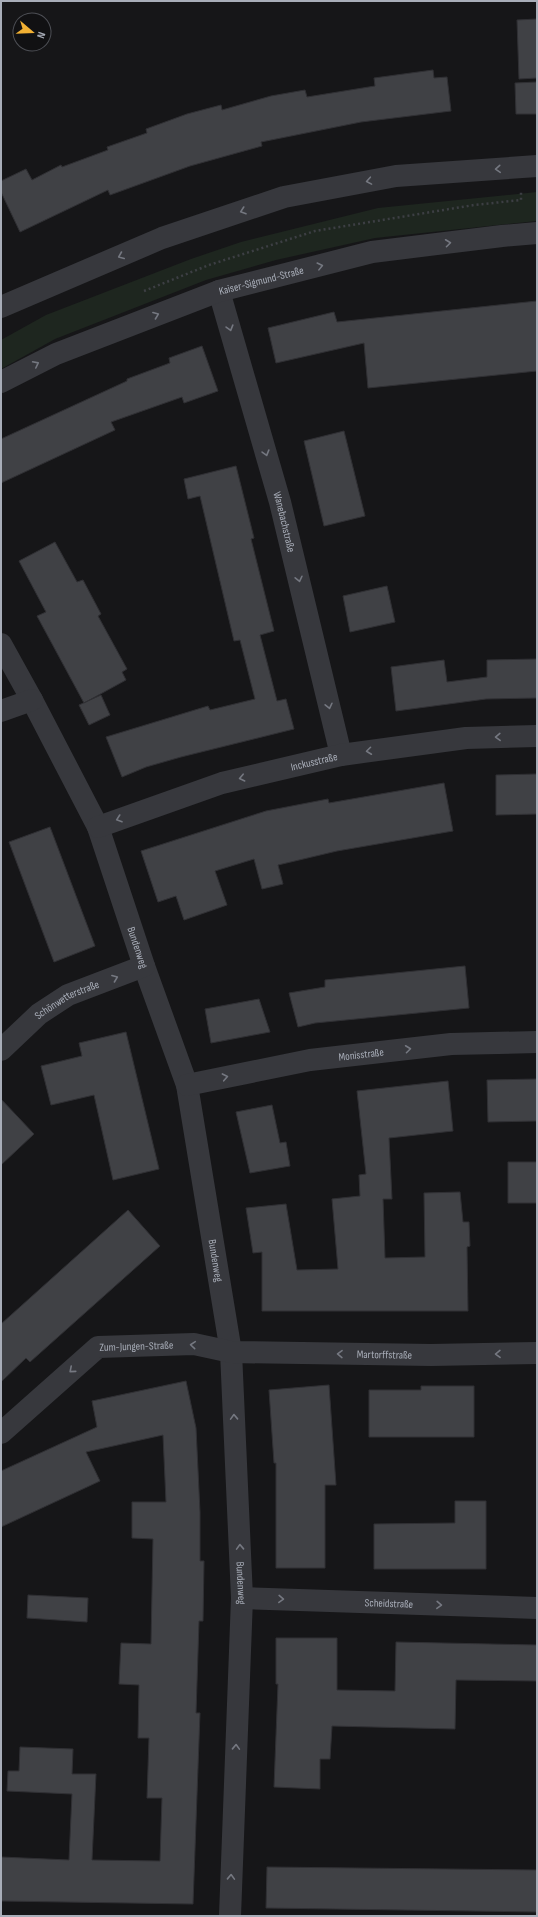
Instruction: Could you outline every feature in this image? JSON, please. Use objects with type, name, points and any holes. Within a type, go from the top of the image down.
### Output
[{"type":"street","points":[[1,307],[162,238],[284,196],[396,176],[537,166]]},
{"type":"street","name":"Kaiser-Sigmund-Straße","points":[[1,382],[56,354],[219,291],[372,252],[537,233]]},
{"type":"street","name":"Wanebachstraße","points":[[219,291],[280,502],[341,755]]},
{"type":"street","name":"Bundenweg","points":[[1,644],[98,826],[144,966],[187,1085],[231,1352],[242,1598],[230,1916]]},
{"type":"street","points":[[1,711],[32,700]]},
{"type":"street","name":"Inckusstraße","points":[[98,826],[222,783],[341,755],[466,738],[537,736]]},
{"type":"street","name":"Schönwetterstraße","points":[[1,1050],[39,1014],[68,995],[144,966]]},
{"type":"street","name":"Monisstraße","points":[[187,1085],[310,1060],[451,1044],[537,1042]]},
{"type":"street","name":"Zum-Jungen-Straße","points":[[1,1433],[98,1347],[194,1344],[231,1352]]},
{"type":"street","name":"Martorffstraße","points":[[231,1352],[431,1355],[537,1353]]},
{"type":"street","name":"Scheidstraße","points":[[242,1598],[537,1608]]},
{"type":"shaded area","points":[[537,192],[537,221],[375,238],[276,260],[206,280],[55,339],[1,369],[1,340],[46,315],[191,259],[241,242],[378,208]]},
{"type":"building","points":[[537,19],[537,78],[519,79],[517,20]]},
{"type":"building","points":[[433,70],[434,78],[447,77],[451,111],[361,122],[261,142],[262,146],[190,166],[110,195],[108,190],[20,232],[1,192],[1,181],[26,169],[32,180],[61,165],[62,167],[108,150],[107,147],[147,133],[146,129],[187,114],[221,105],[222,110],[271,96],[305,90],[307,97],[375,86],[374,78]]},
{"type":"building","points":[[537,82],[537,114],[516,114],[515,83]]},
{"type":"building","points":[[537,301],[537,371],[368,388],[364,343],[276,363],[268,328],[334,312],[337,322]]},
{"type":"building","points":[[202,346],[218,391],[184,403],[182,397],[111,422],[115,430],[1,483],[1,439],[127,381],[127,379],[170,363],[169,358]]},
{"type":"building","points":[[344,431],[365,516],[324,526],[304,441]]},
{"type":"building","points":[[236,466],[254,538],[251,539],[274,631],[260,635],[277,701],[286,699],[294,729],[181,757],[146,767],[122,777],[106,737],[208,706],[210,710],[255,699],[240,640],[234,641],[200,496],[188,499],[184,479]]},
{"type":"building","points":[[55,542],[77,582],[83,580],[101,614],[98,616],[127,669],[122,672],[126,680],[84,703],[37,616],[46,612],[19,561]]},
{"type":"building","points":[[387,586],[395,622],[350,632],[343,596]]},
{"type":"building","points":[[537,659],[537,698],[486,699],[396,711],[391,667],[444,660],[447,682],[487,677],[487,660]]},
{"type":"building","points":[[101,695],[110,715],[89,725],[79,705]]},
{"type":"building","points":[[537,774],[537,814],[496,815],[496,775]]},
{"type":"building","points":[[444,783],[453,831],[337,851],[278,865],[283,884],[262,889],[254,859],[215,871],[227,905],[184,920],[176,896],[158,902],[141,851],[266,811],[328,799],[329,803]]},
{"type":"building","points":[[50,827],[95,946],[54,962],[9,842]]},
{"type":"building","points":[[465,966],[469,1008],[315,1023],[298,1027],[289,993],[325,987],[325,980]]},
{"type":"building","points":[[259,999],[270,1032],[211,1043],[205,1009]]},
{"type":"building","points":[[126,1032],[159,1169],[113,1180],[94,1095],[51,1105],[41,1066],[82,1056],[79,1043]]},
{"type":"building","points":[[537,1079],[537,1121],[488,1122],[487,1080]]},
{"type":"building","points":[[448,1081],[453,1131],[389,1138],[392,1199],[383,1199],[385,1258],[425,1257],[424,1193],[460,1192],[463,1222],[469,1222],[470,1246],[467,1247],[468,1311],[262,1311],[262,1252],[253,1253],[246,1208],[286,1204],[297,1270],[338,1269],[332,1199],[360,1196],[359,1175],[366,1174],[357,1091]]},
{"type":"building","points":[[1,1099],[34,1134],[1,1165]]},
{"type":"building","points":[[272,1105],[280,1143],[286,1142],[290,1166],[250,1173],[236,1112]]},
{"type":"building","points":[[508,1162],[537,1162],[537,1203],[508,1203]]},
{"type":"building","points":[[128,1210],[160,1246],[30,1362],[26,1358],[1,1382],[1,1324]]},
{"type":"building","points":[[186,1381],[196,1428],[200,1512],[200,1561],[204,1561],[203,1621],[199,1621],[196,1713],[200,1713],[193,1904],[1,1901],[1,1857],[69,1860],[72,1794],[7,1791],[8,1771],[19,1771],[20,1747],[73,1749],[72,1774],[96,1774],[92,1860],[160,1861],[162,1798],[147,1798],[149,1738],[138,1738],[139,1685],[119,1684],[121,1643],[151,1644],[153,1539],[132,1538],[132,1502],[166,1502],[163,1435],[86,1452],[100,1481],[1,1527],[1,1471],[97,1427],[92,1401]]},
{"type":"building","points":[[329,1385],[336,1485],[325,1485],[325,1568],[276,1568],[276,1463],[274,1463],[269,1390]]},
{"type":"building","points":[[421,1386],[474,1386],[474,1437],[369,1437],[369,1390],[421,1390]]},
{"type":"building","points":[[455,1501],[486,1501],[486,1569],[374,1569],[374,1524],[455,1523]]},
{"type":"building","points":[[28,1595],[88,1598],[87,1622],[27,1618]]},
{"type":"building","points":[[276,1638],[337,1638],[337,1690],[395,1691],[396,1642],[537,1645],[537,1681],[456,1680],[455,1729],[332,1726],[330,1759],[320,1759],[320,1789],[274,1787],[278,1684],[276,1684]]},
{"type":"building","points":[[267,1867],[537,1870],[537,1912],[266,1908]]}]
